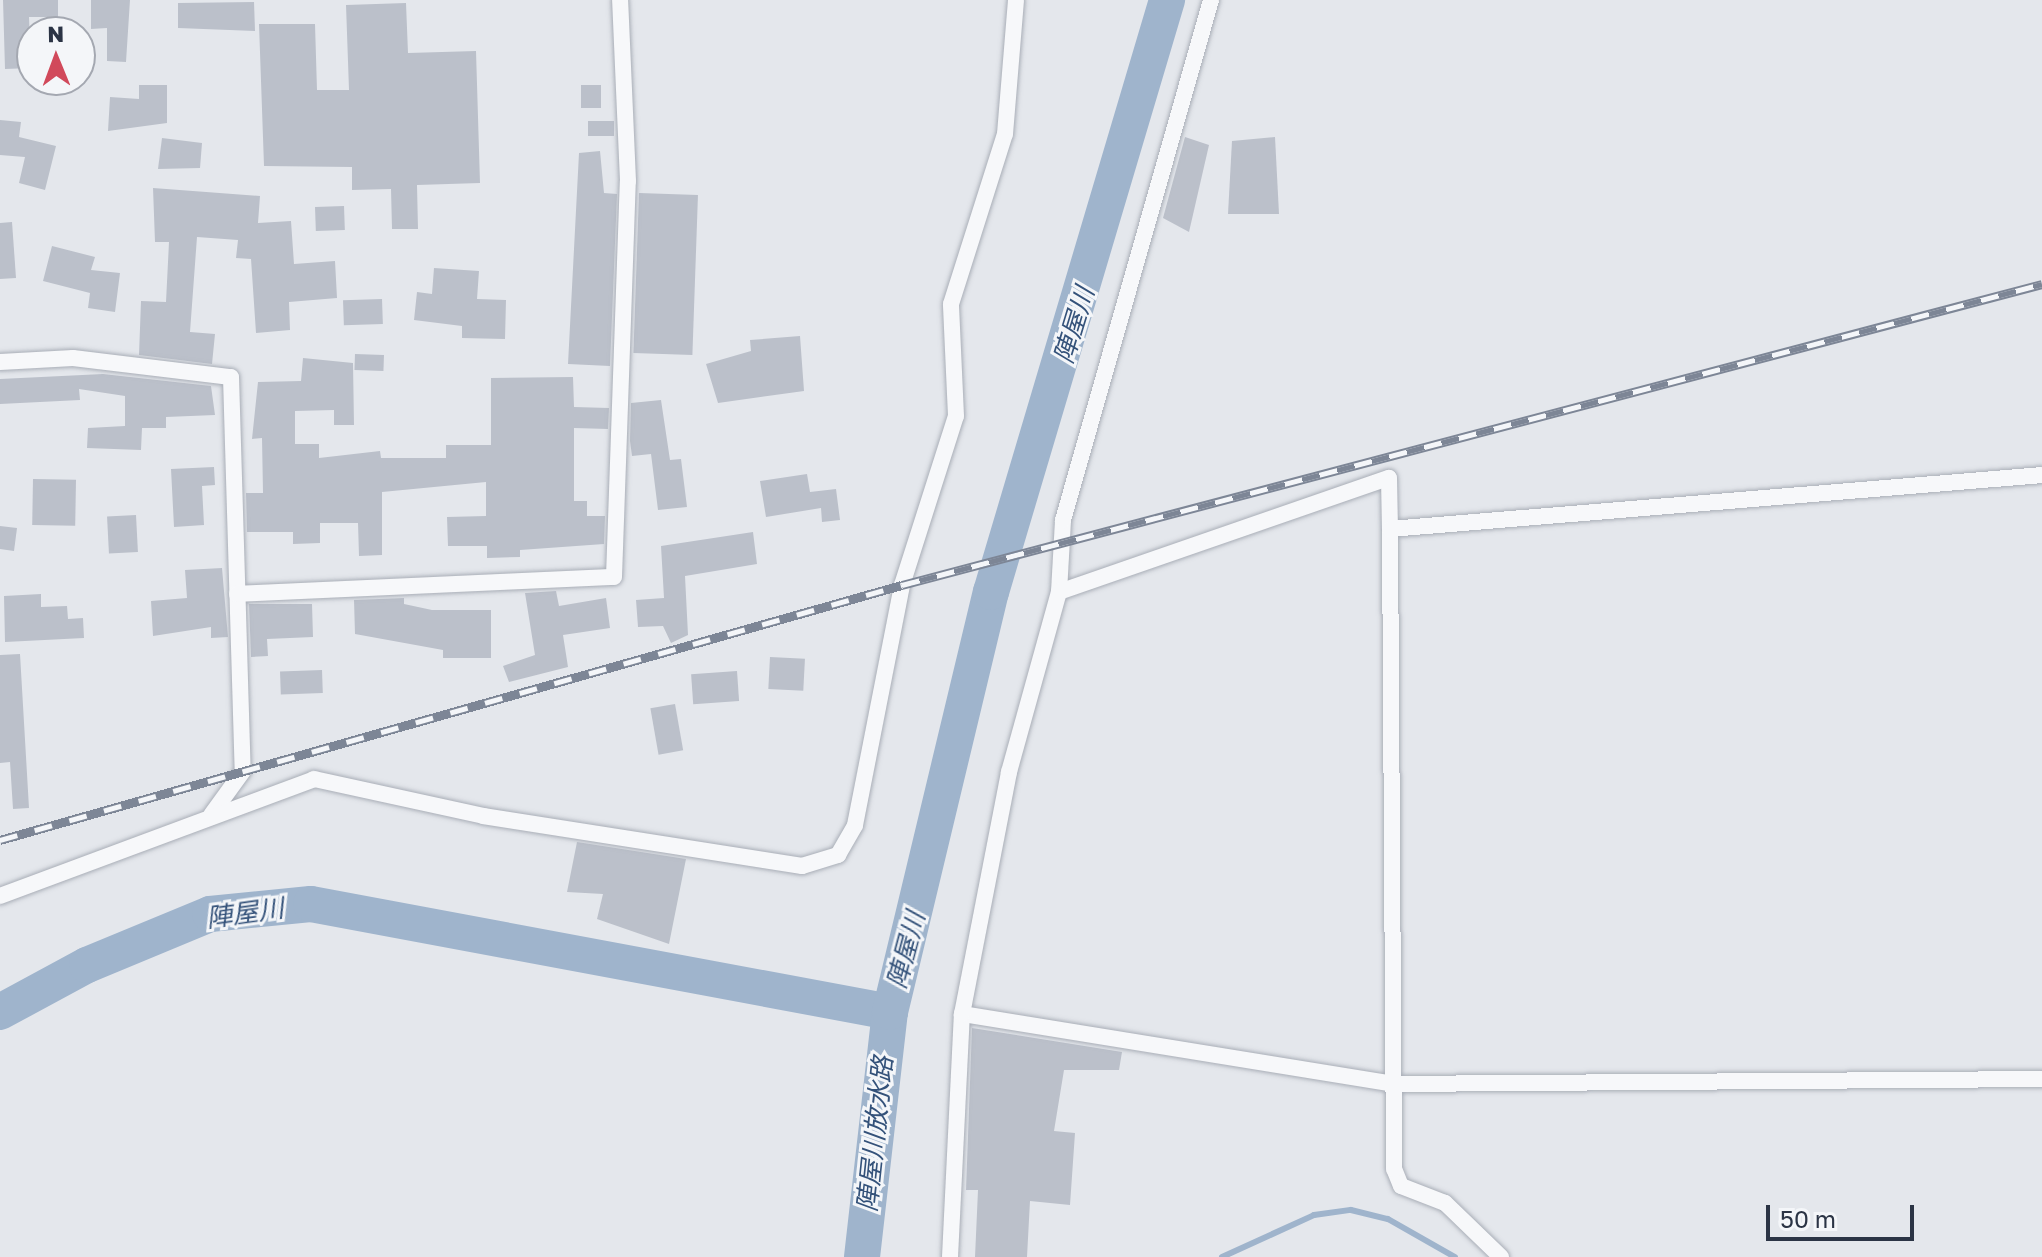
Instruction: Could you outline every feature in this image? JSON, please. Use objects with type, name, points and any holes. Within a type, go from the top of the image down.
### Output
[{"type":"street","points":[[237,594],[614,577],[628,181],[620,0]]},
{"type":"street","points":[[0,896],[207,819],[288,784],[334,780],[468,813],[802,866],[838,855],[855,825],[902,585],[956,416],[951,304],[1005,134],[1016,0]]},
{"type":"street","points":[[950,1257],[962,1014],[1009,772],[1059,592],[1063,520],[1211,0]]},
{"type":"street","points":[[0,362],[73,358],[231,377],[243,771],[207,819]]},
{"type":"street","points":[[1390,529],[2042,475]]},
{"type":"street","points":[[1059,592],[1389,478],[1393,1084],[1401,1186],[1445,1203],[1501,1257]]},
{"type":"street","points":[[962,1014],[1393,1084],[2042,1079]]},
{"type":"building","points":[[3,0],[58,0],[58,16],[16,16],[16,69],[5,69]]},
{"type":"building","points":[[91,0],[130,0],[126,62],[107,61],[107,28],[96,29],[96,16],[91,16]]},
{"type":"building","points":[[254,2],[255,31],[178,28],[178,3]]},
{"type":"building","points":[[406,3],[408,53],[476,51],[480,183],[417,185],[418,229],[392,229],[391,189],[352,190],[352,167],[264,166],[259,24],[315,24],[317,90],[349,90],[346,5]]},
{"type":"building","points":[[139,85],[167,85],[167,123],[108,131],[110,97],[139,99]]},
{"type":"building","points":[[581,85],[601,85],[601,108],[581,108]]},
{"type":"building","points":[[0,120],[21,122],[19,137],[56,146],[45,190],[19,183],[25,157],[0,155]]},
{"type":"building","points":[[588,121],[614,121],[614,136],[588,136]]},
{"type":"building","points":[[1185,137],[1209,145],[1189,232],[1163,218]]},
{"type":"building","points":[[1275,137],[1279,214],[1228,214],[1232,141]]},
{"type":"building","points":[[162,138],[202,143],[200,168],[158,169]]},
{"type":"building","points":[[600,151],[604,193],[617,194],[610,366],[568,364],[579,153]]},
{"type":"building","points":[[153,188],[260,196],[258,223],[291,221],[294,264],[335,261],[337,298],[289,302],[290,330],[256,333],[251,259],[236,258],[238,240],[197,237],[190,332],[215,334],[212,364],[139,355],[141,301],[166,302],[169,242],[155,242]]},
{"type":"building","points":[[639,193],[698,195],[692,355],[633,353]]},
{"type":"building","points":[[344,206],[345,230],[316,231],[315,207]]},
{"type":"building","points":[[12,222],[16,278],[0,279],[0,223]]},
{"type":"building","points":[[52,246],[95,257],[91,270],[120,273],[115,312],[88,308],[90,293],[43,281]]},
{"type":"building","points":[[434,268],[479,271],[477,299],[506,300],[505,339],[462,338],[462,326],[414,320],[417,292],[432,294]]},
{"type":"building","points":[[382,299],[383,324],[344,325],[343,300]]},
{"type":"building","points":[[800,336],[804,391],[718,403],[706,364],[751,351],[750,340]]},
{"type":"building","points":[[355,354],[384,355],[383,371],[354,370]]},
{"type":"building","points":[[303,358],[353,363],[354,425],[334,425],[334,410],[295,411],[295,444],[319,444],[319,458],[380,451],[381,458],[446,458],[446,445],[491,445],[491,378],[573,377],[574,407],[609,408],[608,429],[574,428],[574,501],[587,501],[587,516],[605,516],[604,544],[520,550],[520,557],[487,558],[487,546],[448,546],[447,517],[486,516],[486,482],[382,492],[382,555],[359,556],[358,523],[320,523],[320,543],[293,544],[293,532],[247,532],[246,493],[263,493],[262,438],[252,439],[258,382],[301,381]]},
{"type":"building","points":[[103,374],[211,386],[215,415],[166,417],[166,428],[142,428],[141,450],[87,448],[88,428],[125,426],[125,396],[79,389],[80,400],[0,404],[0,379]]},
{"type":"building","points":[[661,400],[670,460],[681,459],[687,507],[658,510],[651,454],[632,456],[631,403]]},
{"type":"building","points":[[214,467],[215,485],[202,486],[204,525],[174,527],[171,469]]},
{"type":"building","points":[[807,474],[810,492],[836,489],[840,520],[822,522],[821,508],[766,517],[760,481]]},
{"type":"building","points":[[33,479],[76,480],[75,526],[32,525]]},
{"type":"building","points":[[136,515],[138,552],[109,553],[107,517]]},
{"type":"building","points":[[0,526],[17,528],[14,551],[0,549]]},
{"type":"building","points":[[753,532],[757,564],[685,576],[688,635],[671,643],[663,626],[638,627],[636,600],[664,598],[661,546]]},
{"type":"building","points":[[222,568],[228,637],[211,638],[211,627],[153,636],[151,601],[187,598],[185,570]]},
{"type":"building","points":[[556,591],[559,606],[606,598],[610,628],[563,635],[568,667],[509,682],[503,666],[535,655],[525,593]]},
{"type":"building","points":[[41,594],[41,607],[67,606],[68,619],[83,618],[84,638],[5,642],[4,596]]},
{"type":"building","points":[[404,598],[404,604],[432,610],[491,610],[491,658],[443,658],[443,650],[355,634],[354,600]]},
{"type":"building","points":[[249,604],[312,604],[313,637],[267,639],[268,656],[251,657]]},
{"type":"building","points":[[20,654],[29,808],[13,809],[10,762],[0,763],[0,655]]},
{"type":"building","points":[[770,657],[805,659],[803,691],[768,689]]},
{"type":"building","points":[[322,670],[323,693],[281,694],[280,671]]},
{"type":"building","points":[[737,671],[739,701],[693,704],[691,674]]},
{"type":"building","points":[[675,704],[683,750],[659,755],[650,708]]},
{"type":"building","points":[[577,842],[686,859],[669,944],[597,919],[603,894],[567,892]]},
{"type":"building","points":[[972,1028],[1122,1052],[1119,1070],[1064,1070],[1054,1131],[1075,1133],[1070,1205],[1030,1201],[1027,1257],[975,1257],[978,1190],[966,1190]]},
{"type":"waterway","name":"陣屋川","points":[[862,1257],[890,1012],[991,592],[1167,0]]},
{"type":"waterway","name":"陣屋川","points":[[0,1012],[87,965],[210,914],[311,904],[890,1012]]},
{"type":"waterway","points":[[1222,1257],[1314,1215],[1351,1210],[1388,1219],[1455,1257]]},
{"type":"railway","points":[[0,840],[902,585],[2042,284]]},
{"type":"water label","name":"陣屋川放水路","points":[[875,1134]]}]
